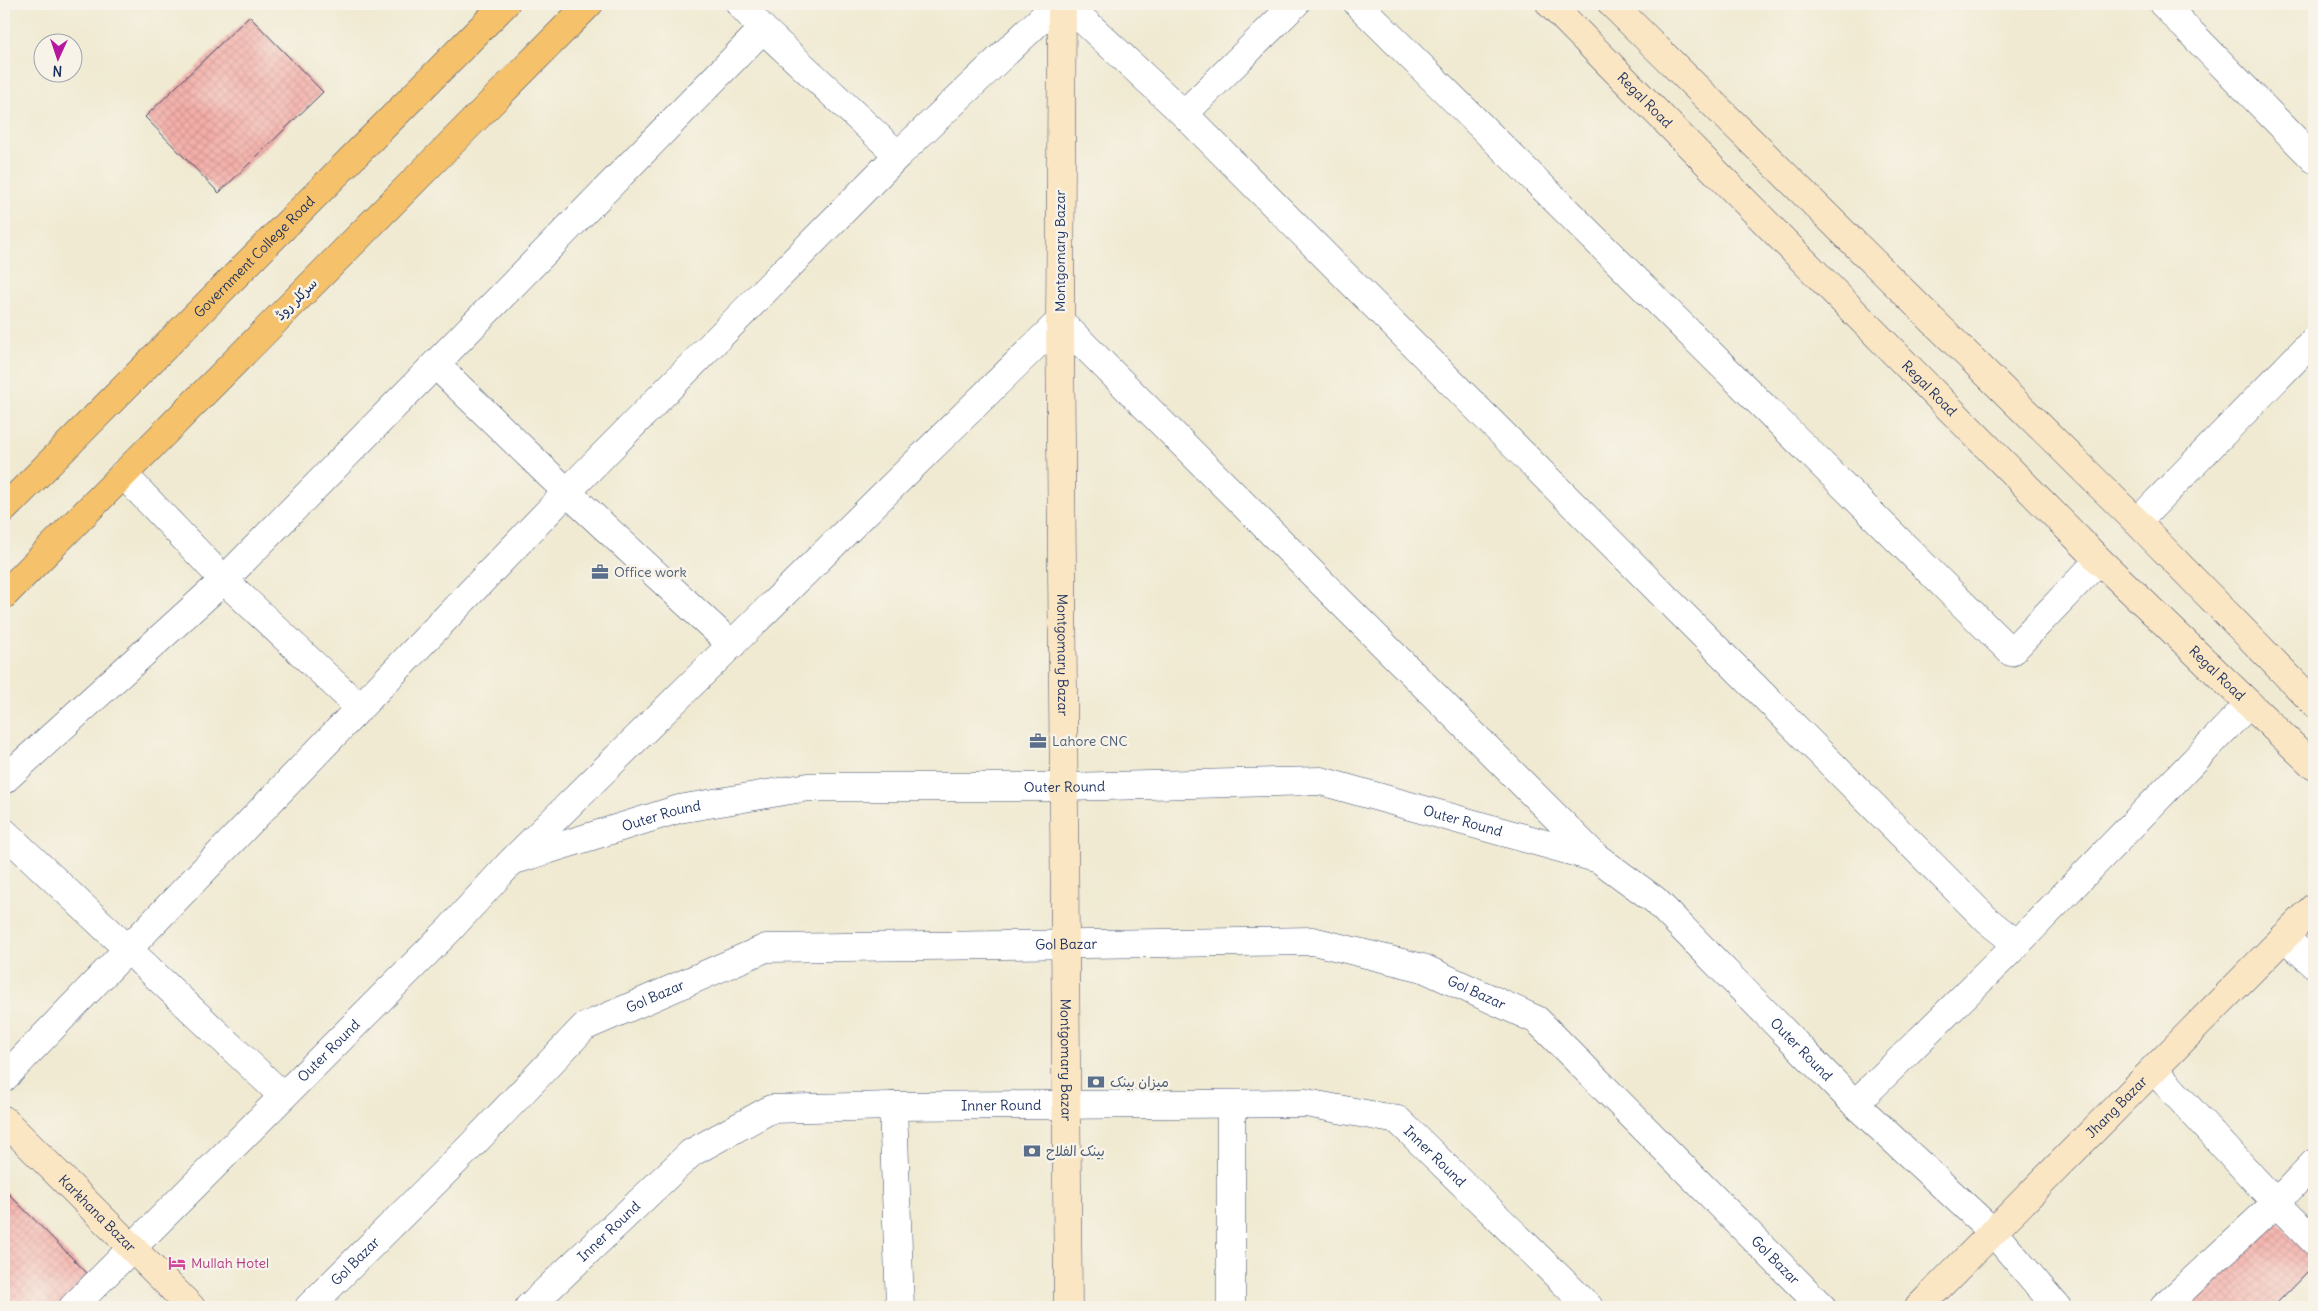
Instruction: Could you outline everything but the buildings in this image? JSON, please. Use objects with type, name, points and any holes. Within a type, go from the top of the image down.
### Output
[{"type":"main road","name":"Government College Road","points":[[4,509],[505,4]]},
{"type":"main road","name":"سرکلر روڈ","points":[[4,595],[589,4]]},
{"type":"street","points":[[740,4],[763,29],[898,155]]},
{"type":"street","points":[[4,1078],[127,947],[567,492],[898,155],[1058,4]]},
{"type":"street","name":"Montgomary Bazar","points":[[1062,4],[1060,321],[1068,1307]]},
{"type":"street","points":[[1066,4],[1184,114],[1807,741],[1988,921],[2017,944]]},
{"type":"street","points":[[1184,114],[1295,4]]},
{"type":"street","points":[[1358,4],[2011,652],[2098,560]]},
{"type":"street","name":"Regal Road","points":[[1550,4],[2098,560],[2314,766]]},
{"type":"street","points":[[1612,4],[2137,522],[2314,702]]},
{"type":"street","points":[[2163,4],[2314,159]]},
{"type":"street","points":[[4,780],[224,580],[763,29]]},
{"type":"street","points":[[512,861],[1060,321],[1598,859]]},
{"type":"street","points":[[2137,522],[2314,340]]},
{"type":"street","points":[[435,364],[567,492],[732,645]]},
{"type":"street","points":[[123,474],[224,580],[359,707]]},
{"type":"street","points":[[1855,1104],[2017,944],[2249,704]]},
{"type":"street","name":"Outer Round","points":[[73,1307],[448,930],[512,861],[680,809],[808,787],[1064,786],[1321,781],[1598,859],[1655,900],[1855,1104],[1993,1232],[2056,1307]]},
{"type":"street","points":[[4,832],[283,1096]]},
{"type":"street","name":"Jhang Bazar","points":[[1919,1307],[2314,907]]},
{"type":"street","points":[[2284,937],[2314,964]]},
{"type":"street","name":"Gol Bazar","points":[[309,1307],[470,1147],[584,1027],[766,948],[1313,941],[1423,968],[1537,1020],[1822,1307]]},
{"type":"street","points":[[2153,1069],[2276,1203],[2314,1241]]},
{"type":"street","name":"Inner Round","points":[[529,1307],[692,1153],[771,1109],[893,1106],[1306,1103],[1398,1120],[1589,1307]]},
{"type":"street","points":[[1231,1105],[1231,1307]]},
{"type":"street","points":[[893,1106],[900,1307]]},
{"type":"street","name":"Karkhana Bazar","points":[[4,1120],[130,1249],[191,1307]]},
{"type":"street","points":[[2164,1307],[2276,1203],[2314,1163]]},
{"type":"place","name":"Office work","points":[[600,572]]},
{"type":"place","name":"Lahore CNC","points":[[1038,741]]},
{"type":"place","name":"میزان بینک","points":[[1096,1082]]},
{"type":"place","name":"بینک الفلاح","points":[[1032,1151]]},
{"type":"place","name":"Mullah Hotel","points":[[177,1263]]}]
